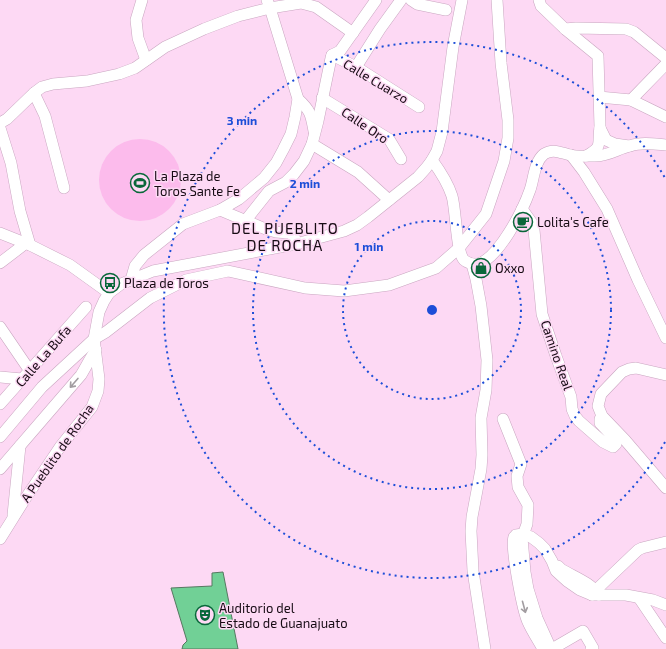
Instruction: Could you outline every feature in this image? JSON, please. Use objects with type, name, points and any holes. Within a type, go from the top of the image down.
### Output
[{"type":"street","points":[[142,0],[136,20],[138,38],[146,60]]},
{"type":"street","points":[[246,220],[269,191],[286,182],[304,161],[312,144],[315,133],[332,55],[340,52],[376,0]]},
{"type":"street","points":[[356,67],[380,29],[401,0]]},
{"type":"street","points":[[411,0],[417,4],[446,10]]},
{"type":"street","points":[[94,339],[99,312],[104,301],[109,294],[121,284],[153,272],[296,244],[333,235],[357,225],[418,177],[432,160],[437,151],[442,132],[453,48],[462,0]]},
{"type":"street","points":[[0,437],[42,387],[94,339],[106,332],[150,298],[186,280],[228,271],[305,288],[344,291],[389,285],[436,268],[459,248],[486,214],[504,161],[508,138],[508,120],[501,63],[497,0]]},
{"type":"street","points":[[538,0],[540,6],[564,29],[598,56],[600,142],[595,151],[586,156]]},
{"type":"street","points":[[0,123],[42,87],[53,84],[87,81],[119,74],[135,68],[165,47],[204,29],[269,4],[318,3],[353,33]]},
{"type":"street","points":[[131,280],[135,266],[144,255],[183,224],[220,210],[239,200],[264,178],[276,163],[283,150],[295,117],[298,99],[269,4]]},
{"type":"street","points":[[564,29],[626,29],[634,32],[666,58]]},
{"type":"street","name":"Calle Cuarzo","points":[[332,55],[356,67],[419,107]]},
{"type":"street","points":[[631,100],[666,64]]},
{"type":"street","points":[[34,93],[45,116],[64,188]]},
{"type":"street","points":[[599,97],[631,100],[666,117]]},
{"type":"street","name":"Calle Oro","points":[[322,98],[389,139],[401,159]]},
{"type":"street","points":[[298,99],[307,107],[311,114],[315,133]]},
{"type":"street","points":[[600,127],[606,140],[615,144],[630,146],[648,144],[665,146]]},
{"type":"street","points":[[0,128],[11,163],[28,244]]},
{"type":"street","points":[[312,144],[358,172],[390,200]]},
{"type":"street","points":[[432,160],[452,195],[460,253],[464,260],[472,264],[479,264],[489,257],[504,240],[515,223],[530,190],[534,172],[540,158],[546,153],[560,151],[571,155],[600,156],[630,146]]},
{"type":"street","points":[[571,155],[584,172],[607,209],[638,280],[666,338]]},
{"type":"street","points":[[220,210],[263,228],[276,232],[289,233],[294,236],[296,244]]},
{"type":"street","name":"Camino Real","points":[[522,210],[532,223],[534,230],[542,314],[571,397],[574,416],[603,442],[614,447],[616,444],[615,439],[600,423],[602,416]]},
{"type":"street","points":[[0,233],[28,244],[70,265],[109,294]]},
{"type":"street","points":[[0,263],[28,244]]},
{"type":"street","points":[[472,264],[481,306],[487,360],[487,382],[481,418],[481,469],[472,517],[471,531],[473,571],[485,649]]},
{"type":"street","name":"Calle La Bufa","points":[[0,404],[86,307]]},
{"type":"street","points":[[0,327],[30,371]]},
{"type":"street","name":"A Pueblito de Rocha","points":[[0,539],[56,454],[92,407],[98,391],[99,379],[94,339]]},
{"type":"street","points":[[0,469],[81,374],[96,350]]},
{"type":"street","points":[[666,374],[636,368],[622,372],[601,394],[598,406],[602,416],[625,440],[666,488]]},
{"type":"street","points":[[0,377],[22,380]]},
{"type":"street","points":[[503,419],[521,464],[517,476],[518,487],[528,505],[527,524],[523,534],[522,548],[528,590],[537,618],[551,649],[583,631],[593,648],[591,649]]},
{"type":"street","points":[[12,520],[20,446]]},
{"type":"street","points":[[544,649],[528,621],[522,602],[517,574],[514,538],[516,535],[523,534],[531,537],[539,543],[545,549],[556,571],[580,590],[596,594],[626,595],[653,600],[666,605]]},
{"type":"street","points":[[596,594],[638,550],[666,542]]},
{"type":"street","points":[[639,598],[666,639],[666,648]]},
{"type":"shaded area","name":"La Plaza de Toros Sante Fe","points":[[140,139],[156,142],[169,151],[178,164],[181,180],[178,196],[169,209],[156,218],[140,221],[124,218],[111,209],[102,196],[99,180],[102,164],[111,151],[124,142]]},
{"type":"building","name":"Auditorio del Estado de Guanajuato","points":[[223,572],[238,649],[182,649],[183,645],[187,641],[171,588],[212,586],[212,573]]},
{"type":"place","name":"La Plaza de Toros Sante Fe","points":[[140,183]]},
{"type":"place","name":"Lolita's Cafe","points":[[523,222]]},
{"type":"place","name":"Oxxo","points":[[481,268]]},
{"type":"place","name":"Plaza de Toros","points":[[110,283]]},
{"type":"place","name":"Auditorio del Estado de Guanajuato","points":[[205,615]]},
{"type":"district","name":"DEL PUEBLITO DE ROCHA","points":[[285,238]]}]
